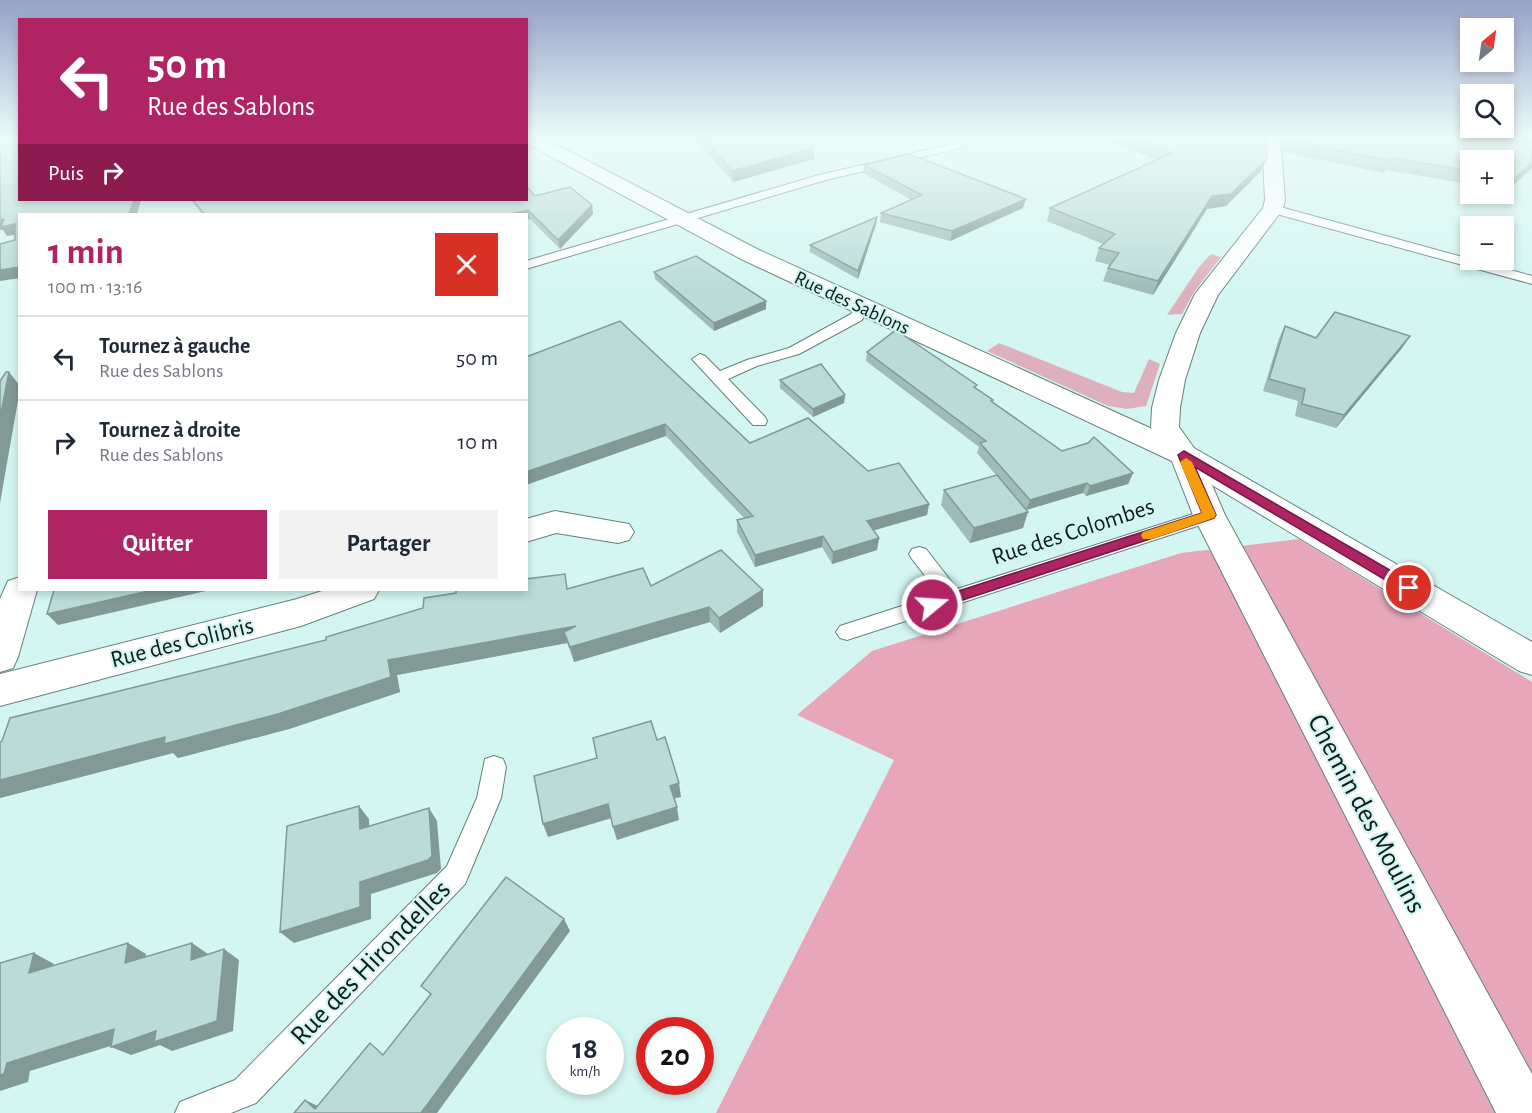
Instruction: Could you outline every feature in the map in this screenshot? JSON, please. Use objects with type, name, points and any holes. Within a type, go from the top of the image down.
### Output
[{"type":"street","name":"Rue des Sablons","points":[[625,188],[749,254],[862,308],[1184,455],[1532,660]]},
{"type":"street","points":[[1209,515],[1184,455],[1166,428],[1166,408],[1172,381],[1188,333],[1207,294],[1273,209],[1274,188]]},
{"type":"street","name":"Chemin des Moulins","points":[[1209,515],[1524,1113]]},
{"type":"street","points":[[528,530],[555,522],[618,532]]},
{"type":"street","points":[[0,657],[20,591]]},
{"type":"street","name":"Rue des Colibris","points":[[0,690],[301,612],[359,591]]},
{"type":"lane","points":[[528,264],[786,188]]},
{"type":"lane","points":[[1273,209],[1532,280]]},
{"type":"lane","points":[[719,377],[752,363],[794,351],[857,317],[862,308]]},
{"type":"lane","points":[[700,359],[759,421]]},
{"type":"lane","name":"Rue des Colombes","points":[[847,632],[1209,515]]},
{"type":"lane","points":[[919,554],[953,598]]},
{"type":"lane","name":"Rue des Hirondelles","points":[[191,1113],[244,1092],[456,876],[489,798],[494,767]]},
{"type":"shaded area","points":[[1211,254],[1221,257],[1194,292],[1182,314],[1167,315],[1199,267]]},
{"type":"shaded area","points":[[999,343],[1122,392],[1134,393],[1149,359],[1160,364],[1146,406],[1127,409],[1108,406],[987,351]]},
{"type":"shaded area","points":[[1299,539],[1532,682],[1532,1113],[716,1113],[894,760],[797,715],[872,651],[1181,553]]},
{"type":"building","points":[[0,188],[18,188],[18,201],[134,201],[129,213],[18,213],[18,267],[0,270],[0,244],[15,240],[15,224],[1,227],[4,219],[0,220]]},
{"type":"building","points":[[528,188],[535,196],[571,188],[592,205],[558,240],[528,210],[514,213],[203,213],[194,201],[528,201]]},
{"type":"building","points":[[908,188],[997,188],[1026,199],[952,231],[881,213],[922,195]]},
{"type":"building","points":[[1094,188],[1237,188],[1231,194],[1212,196],[1158,281],[1108,268],[1119,253],[1099,248],[1115,234],[1050,208]]},
{"type":"building","points":[[877,217],[858,271],[810,245]]},
{"type":"building","points":[[696,256],[766,301],[714,323],[654,272]]},
{"type":"building","points":[[1335,312],[1410,336],[1344,415],[1302,404],[1305,389],[1269,379],[1285,326],[1316,338]]},
{"type":"building","points":[[620,321],[750,443],[808,418],[868,471],[899,463],[929,504],[867,521],[879,538],[833,552],[823,536],[755,555],[737,520],[753,516],[665,424],[528,471],[528,356]]},
{"type":"building","points":[[896,330],[977,385],[974,387],[993,400],[991,401],[1062,451],[1088,443],[1094,437],[1133,473],[1090,486],[1087,483],[1030,500],[980,443],[986,441],[867,352]]},
{"type":"building","points":[[821,364],[845,395],[813,409],[780,380]]},
{"type":"building","points":[[6,372],[9,372],[0,418],[0,381]]},
{"type":"building","points":[[997,475],[1028,512],[974,528],[944,490]]},
{"type":"building","points":[[721,550],[763,590],[719,618],[709,607],[570,647],[564,632],[576,626],[388,660],[391,677],[278,714],[164,744],[165,737],[0,780],[0,742],[10,718],[326,640],[326,637],[423,608],[424,598],[456,593],[456,591],[528,591],[528,579],[565,574],[567,589],[643,568],[651,586]]},
{"type":"building","points":[[54,591],[149,591],[47,614]]},
{"type":"building","points":[[651,721],[657,740],[665,737],[679,783],[670,786],[677,807],[613,827],[608,804],[543,824],[534,776],[597,758],[593,738]]},
{"type":"building","points":[[359,806],[360,829],[429,808],[432,856],[428,860],[360,882],[360,907],[280,932],[287,826]]},
{"type":"building","points":[[506,877],[564,919],[421,1113],[294,1113],[305,1100],[315,1109],[370,1043],[383,1055],[431,994],[421,986]]},
{"type":"building","points":[[128,943],[125,963],[192,943],[191,960],[224,949],[217,1021],[154,1042],[156,1031],[111,1047],[114,1029],[7,1063],[4,1074],[0,1075],[0,963],[34,953],[29,973]]},
{"type":"slow traffic","points":[[1147,535],[1209,515],[1186,462]]},
{"type":"route","points":[[932,605],[1209,515],[1184,455],[1409,588]]}]
